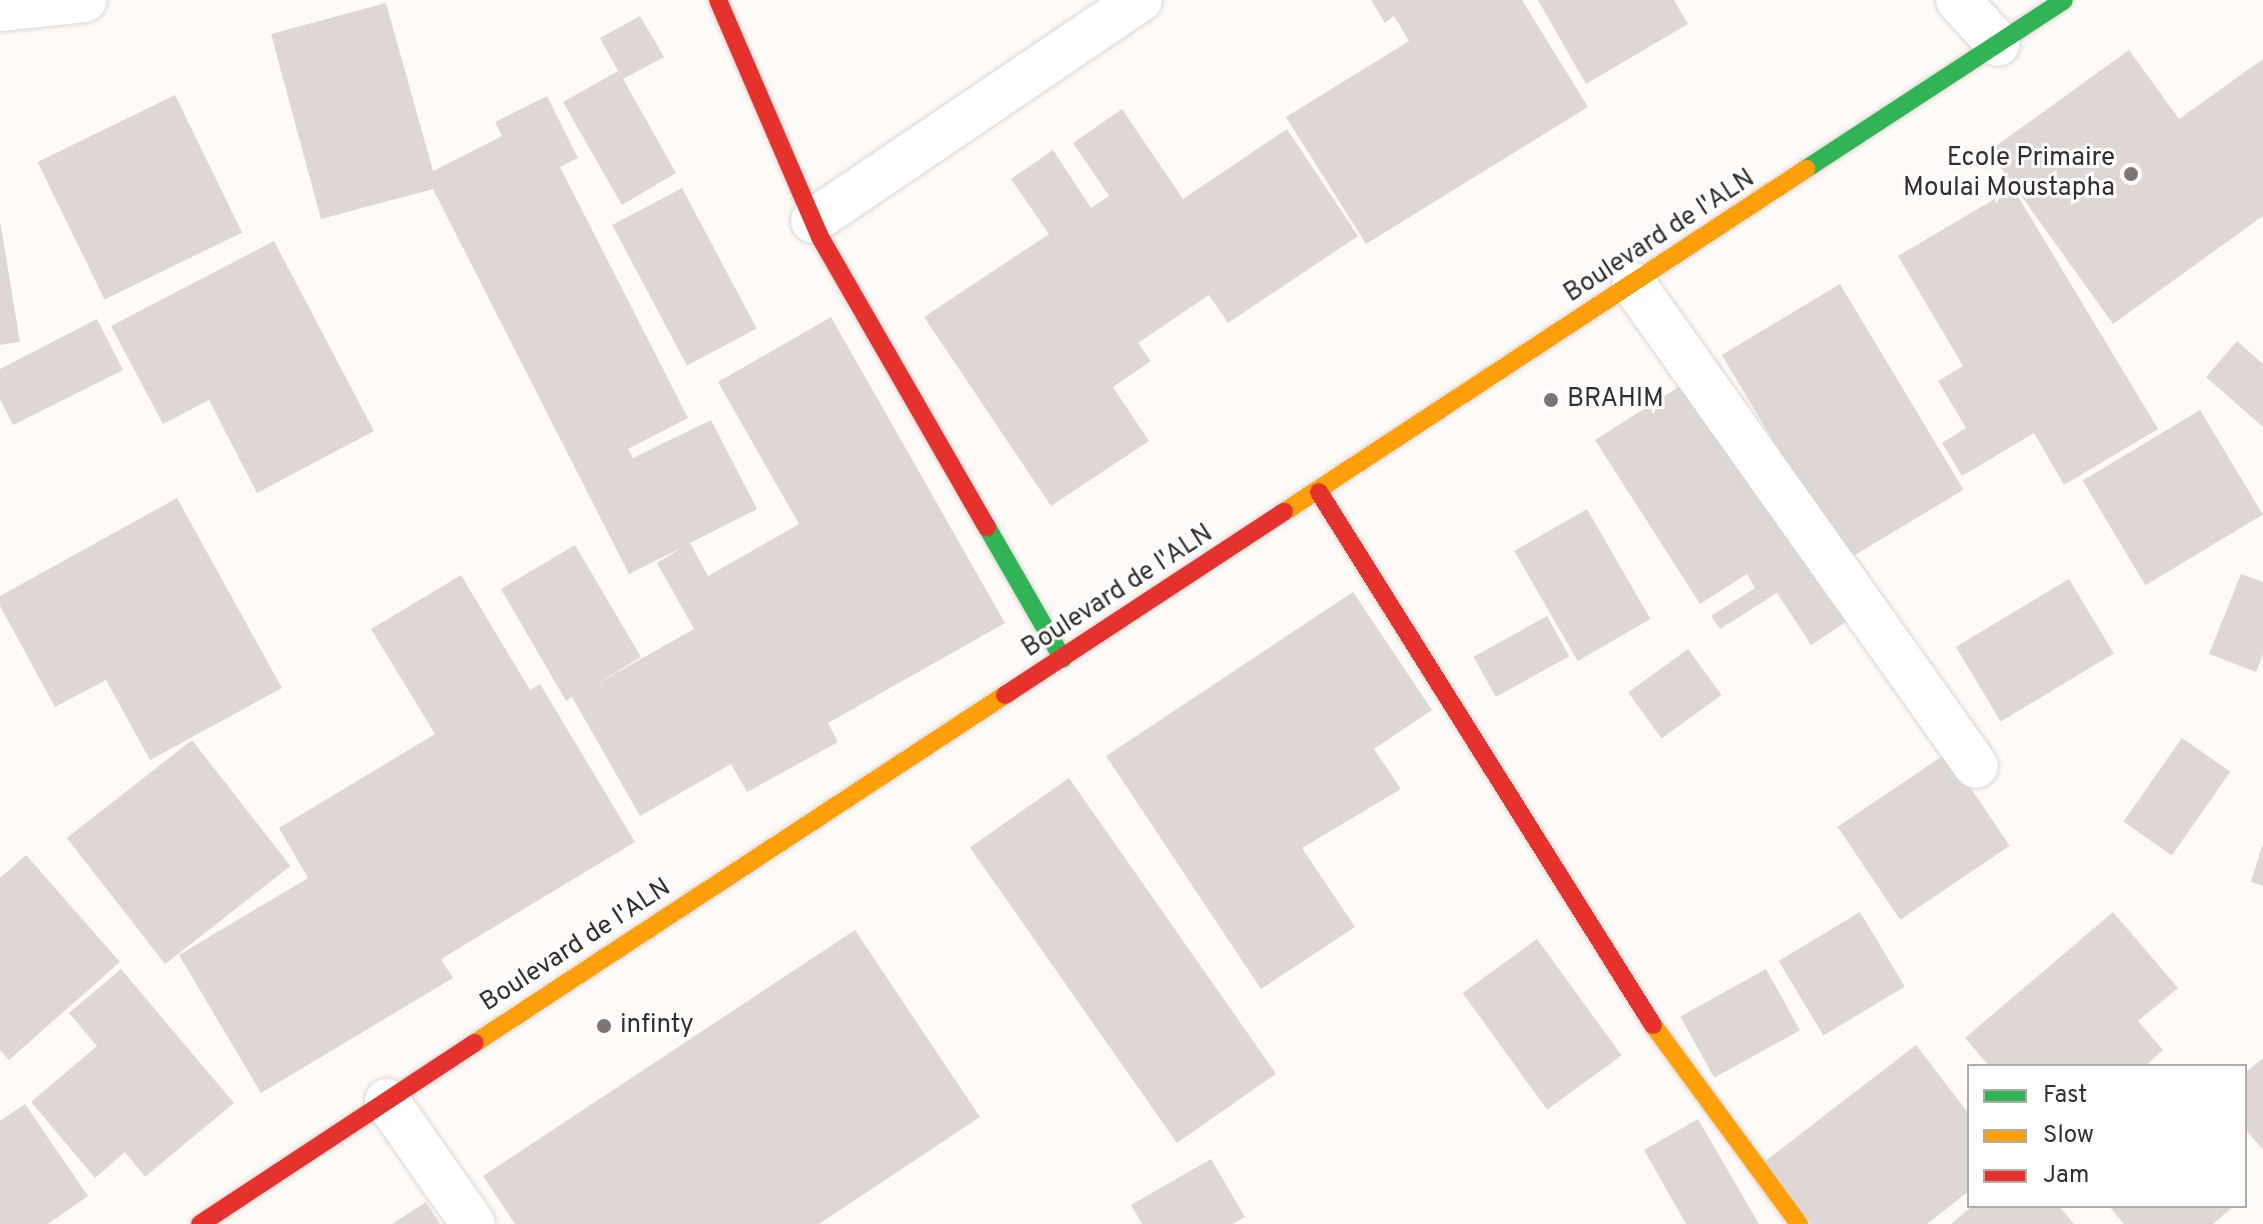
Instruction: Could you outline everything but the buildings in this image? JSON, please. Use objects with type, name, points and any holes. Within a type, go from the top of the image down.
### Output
[{"type":"main road","points":[[718,0],[813,221],[1063,659]]},
{"type":"main road","name":"Boulevard de l'ALN","points":[[200,1224],[2064,0]]},
{"type":"main road","points":[[1319,492],[1647,1016],[1799,1224]]},
{"type":"street","points":[[0,9],[85,0]]},
{"type":"street","points":[[813,221],[1140,0]]},
{"type":"street","points":[[1958,0],[1998,44]]},
{"type":"street","points":[[1634,285],[1976,766]]},
{"type":"street","points":[[387,1101],[473,1224]]},
{"type":"traffic: fast","points":[[1806,169],[2064,0]]},
{"type":"traffic: fast","points":[[987,527],[1063,659]]},
{"type":"traffic: slow","points":[[1284,512],[1806,169]]},
{"type":"traffic: slow","points":[[475,1043],[1005,695]]},
{"type":"traffic: slow","points":[[1653,1025],[1799,1224]]},
{"type":"traffic: jam","points":[[718,0],[820,237],[987,527]]},
{"type":"traffic: jam","points":[[1319,492],[1653,1025]]},
{"type":"traffic: jam","points":[[1005,695],[1284,512]]},
{"type":"traffic: jam","points":[[200,1224],[475,1043]]},
{"type":"place","name":"Ecole Primaire Moulai Moustapha","points":[[2131,174]]},
{"type":"place","name":"BRAHIM","points":[[1551,400]]},
{"type":"place","name":"infinty","points":[[604,1026]]}]
